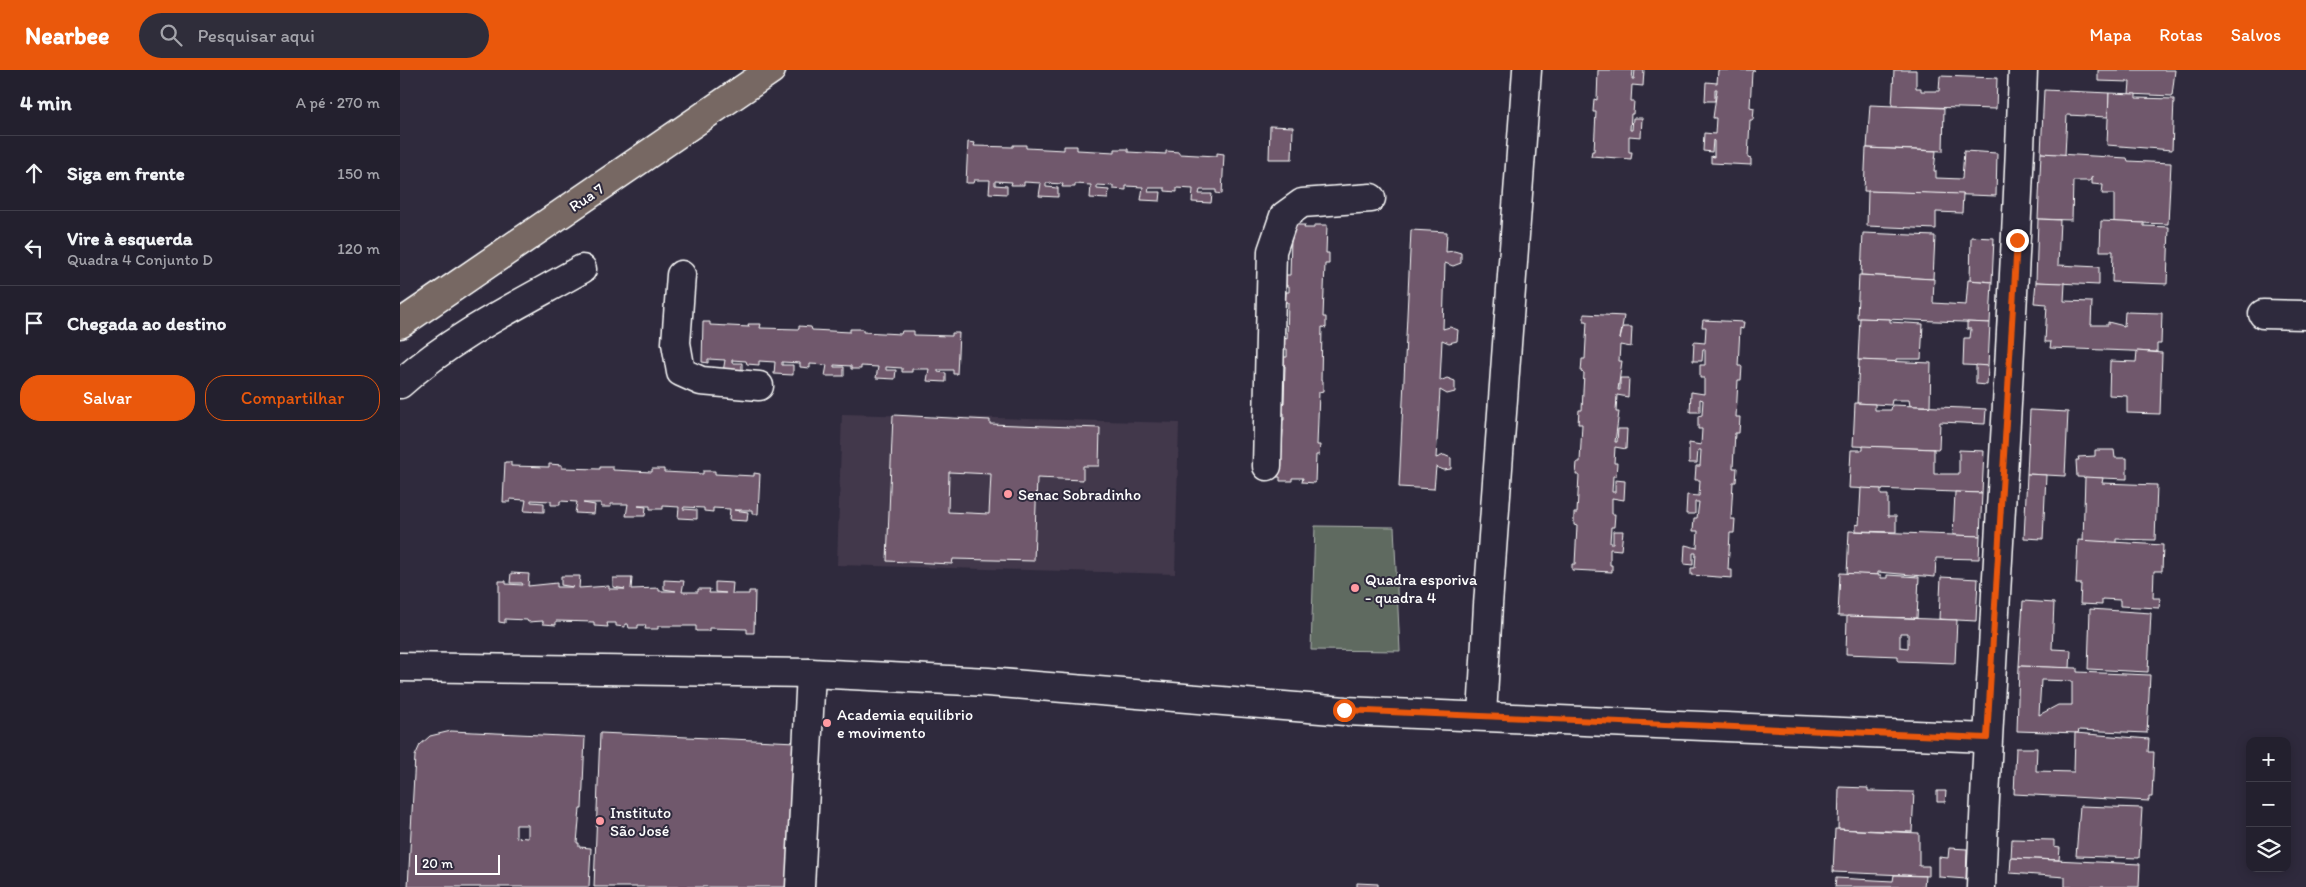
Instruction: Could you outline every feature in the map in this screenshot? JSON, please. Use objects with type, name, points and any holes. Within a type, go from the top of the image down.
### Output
[{"type":"main road","name":"Rua 7","points":[[400,324],[771,70]]},
{"type":"street","points":[[1482,716],[1488,605],[1527,70]]},
{"type":"street","points":[[1981,887],[1987,738],[2017,240],[2023,70]]},
{"type":"street","points":[[1267,466],[1272,251],[1284,216],[1302,203],[1371,198]]},
{"type":"street","points":[[400,384],[424,362],[582,269]]},
{"type":"street","points":[[681,275],[676,343],[681,372],[701,381],[759,386]]},
{"type":"street","points":[[2263,314],[2306,315]]},
{"type":"street","points":[[400,667],[811,673],[988,682],[1318,709],[1987,738]]},
{"type":"street","points":[[800,887],[811,673]]},
{"type":"shaded area","name":"Senac Sobradinho","points":[[842,414],[1179,423],[1175,574],[837,565]]},
{"type":"green space","name":"Quadra esporiva - quadra 4","points":[[1315,526],[1394,527],[1400,651],[1311,650]]},
{"type":"building","points":[[1598,70],[1633,70],[1632,79],[1634,79],[1635,70],[1644,70],[1643,86],[1632,85],[1631,101],[1634,101],[1630,130],[1632,130],[1633,118],[1642,118],[1641,137],[1629,136],[1629,152],[1632,152],[1631,159],[1591,156],[1592,151],[1594,151],[1596,112],[1593,112],[1594,99],[1597,100]]},
{"type":"building","points":[[1718,70],[1755,70],[1752,72],[1750,107],[1754,108],[1753,120],[1750,120],[1748,158],[1751,159],[1751,165],[1711,163],[1711,156],[1714,157],[1713,140],[1712,152],[1703,151],[1704,133],[1715,134],[1716,118],[1713,118],[1717,89],[1715,89],[1715,101],[1705,101],[1706,82],[1717,83]]},
{"type":"building","points":[[1894,70],[1916,70],[1916,88],[1921,88],[1921,91],[1939,91],[1940,76],[1997,78],[1996,109],[1892,106]]},
{"type":"building","points":[[2098,70],[2175,70],[2172,96],[2129,94],[2130,82],[2098,81]]},
{"type":"building","points":[[2044,90],[2109,93],[2108,117],[2067,115],[2065,155],[2041,153]]},
{"type":"building","points":[[2109,93],[2136,94],[2136,98],[2174,99],[2172,150],[2107,145]]},
{"type":"building","points":[[1870,105],[1944,108],[1943,151],[1867,148]]},
{"type":"building","points":[[1270,126],[1293,127],[1292,159],[1269,159]]},
{"type":"building","points":[[968,142],[975,143],[974,146],[1013,147],[1013,145],[1026,145],[1026,148],[1064,150],[1064,146],[1077,146],[1077,150],[1115,152],[1115,149],[1128,149],[1128,152],[1166,154],[1166,151],[1179,152],[1179,154],[1217,156],[1217,153],[1224,154],[1222,194],[1216,193],[1216,190],[1200,190],[1199,194],[1212,194],[1211,203],[1192,202],[1193,189],[1177,188],[1177,192],[1165,191],[1165,188],[1149,188],[1148,192],[1161,192],[1160,201],[1141,200],[1143,187],[1126,186],[1126,190],[1113,189],[1113,186],[1097,185],[1097,189],[1109,190],[1108,199],[1090,198],[1091,185],[1075,184],[1075,187],[1062,187],[1063,184],[1046,183],[1046,187],[1058,188],[1058,197],[1039,196],[1041,183],[1024,182],[1024,185],[1011,185],[1012,182],[995,181],[995,185],[1007,186],[1007,194],[989,193],[990,180],[974,180],[973,183],[966,183]]},
{"type":"building","points":[[1866,148],[1936,151],[1934,171],[1936,171],[1936,178],[1962,179],[1964,151],[1997,153],[1996,196],[1864,191]]},
{"type":"building","points":[[2041,153],[2127,158],[2128,161],[2171,163],[2168,224],[2114,222],[2114,194],[2102,194],[2103,185],[2092,184],[2092,176],[2090,181],[2073,181],[2072,220],[2038,219]]},
{"type":"building","points":[[1868,191],[1963,194],[1962,213],[1936,212],[1936,229],[1867,226]]},
{"type":"building","points":[[2038,219],[2060,220],[2058,265],[2099,267],[2099,285],[2036,282]]},
{"type":"building","points":[[2101,221],[2144,223],[2144,226],[2169,227],[2167,284],[2112,282],[2113,251],[2100,251]]},
{"type":"building","points":[[1293,225],[1305,225],[1304,228],[1314,228],[1314,225],[1327,225],[1326,253],[1329,253],[1329,264],[1325,264],[1323,317],[1326,317],[1326,328],[1322,327],[1321,381],[1323,381],[1323,391],[1319,392],[1317,445],[1320,445],[1319,455],[1316,455],[1315,483],[1302,482],[1303,478],[1292,478],[1292,481],[1280,481],[1280,477],[1277,477],[1277,467],[1281,466],[1283,430],[1279,430],[1279,420],[1284,420],[1284,413],[1280,413],[1280,402],[1284,403],[1285,366],[1282,366],[1282,357],[1287,357],[1287,349],[1284,349],[1284,338],[1287,339],[1288,302],[1285,302],[1286,292],[1289,292],[1289,286],[1286,286],[1286,275],[1290,275],[1291,238],[1289,238]]},
{"type":"building","points":[[1411,230],[1447,232],[1446,252],[1454,251],[1461,253],[1461,263],[1453,266],[1445,263],[1443,329],[1450,327],[1458,330],[1457,341],[1449,343],[1442,340],[1440,381],[1447,378],[1455,381],[1455,392],[1447,394],[1440,390],[1436,458],[1444,455],[1451,458],[1451,469],[1444,470],[1436,467],[1434,489],[1399,487]]},
{"type":"building","points":[[1863,233],[1935,236],[1933,279],[1861,275]]},
{"type":"building","points":[[1971,237],[1994,238],[1992,282],[1970,280]]},
{"type":"building","points":[[1859,275],[1934,279],[1933,303],[1966,305],[1968,280],[1992,282],[1990,323],[1857,318]]},
{"type":"building","points":[[2036,282],[2065,283],[2064,301],[2092,302],[2091,325],[2108,325],[2108,322],[2124,326],[2125,312],[2162,313],[2161,344],[2157,344],[2157,352],[2050,348],[2051,342],[2045,342],[2047,304],[2034,303]]},
{"type":"building","points":[[1584,314],[1624,316],[1620,339],[1623,327],[1632,327],[1631,347],[1620,345],[1619,361],[1622,361],[1618,390],[1620,390],[1620,378],[1629,378],[1628,397],[1617,395],[1616,412],[1619,412],[1615,442],[1617,442],[1618,429],[1627,429],[1626,449],[1615,447],[1614,463],[1617,463],[1616,476],[1613,476],[1612,492],[1615,492],[1615,480],[1625,481],[1624,500],[1612,498],[1612,514],[1615,514],[1614,527],[1611,527],[1610,543],[1613,543],[1613,531],[1623,531],[1621,550],[1610,549],[1612,572],[1572,570],[1572,564],[1575,564],[1577,526],[1574,525],[1574,513],[1577,513],[1579,475],[1576,475],[1577,462],[1580,462],[1582,424],[1578,424],[1579,410],[1582,410],[1584,373],[1581,372],[1582,359],[1585,359],[1587,321],[1584,321]]},
{"type":"building","points":[[1860,318],[1890,319],[1890,322],[1923,324],[1921,359],[1896,359],[1896,362],[1858,360]]},
{"type":"building","points":[[1703,320],[1744,322],[1743,329],[1740,328],[1738,366],[1742,366],[1741,380],[1738,380],[1736,417],[1740,417],[1739,433],[1735,433],[1733,468],[1737,468],[1736,482],[1733,482],[1731,519],[1735,519],[1734,533],[1730,533],[1728,570],[1732,570],[1732,578],[1691,575],[1691,568],[1695,568],[1696,553],[1693,553],[1693,565],[1684,564],[1685,545],[1697,548],[1698,531],[1693,531],[1694,518],[1697,518],[1699,502],[1695,502],[1695,514],[1686,514],[1687,495],[1699,496],[1700,480],[1695,480],[1696,466],[1700,466],[1701,450],[1698,450],[1697,463],[1689,463],[1689,443],[1701,445],[1702,429],[1698,429],[1698,416],[1702,415],[1703,400],[1700,399],[1700,412],[1690,412],[1691,392],[1704,394],[1704,378],[1700,378],[1700,365],[1705,365],[1705,349],[1703,349],[1702,361],[1693,361],[1694,342],[1705,343],[1706,327],[1702,327]]},
{"type":"building","points":[[703,322],[710,322],[710,325],[749,327],[748,324],[761,324],[760,328],[799,329],[799,326],[811,327],[812,330],[850,332],[850,329],[863,329],[863,332],[901,334],[902,331],[914,331],[914,335],[952,336],[952,333],[959,333],[957,374],[953,374],[953,370],[938,370],[938,372],[946,373],[946,382],[927,381],[929,369],[912,369],[912,372],[902,372],[902,368],[886,367],[886,370],[896,370],[895,379],[876,378],[878,367],[861,366],[861,369],[851,369],[851,366],[834,365],[834,367],[844,367],[844,376],[825,376],[827,365],[810,364],[810,368],[800,367],[800,363],[782,362],[782,365],[793,365],[793,375],[774,374],[775,362],[759,361],[759,365],[747,364],[746,361],[732,360],[732,363],[742,363],[742,373],[723,372],[725,360],[708,359],[708,363],[702,362]]},
{"type":"building","points":[[1967,322],[1990,323],[1988,366],[1963,365],[1964,338],[1970,338],[1971,329],[1967,329]]},
{"type":"building","points":[[2137,351],[2162,353],[2160,414],[2127,413],[2127,396],[2109,395],[2110,361],[2136,362]]},
{"type":"building","points":[[1859,360],[1931,363],[1930,406],[1910,406],[1909,400],[1892,400],[1891,405],[1857,403]]},
{"type":"building","points":[[1976,365],[1988,366],[1987,385],[1976,384]]},
{"type":"building","points":[[1855,403],[1875,404],[1875,410],[1891,410],[1892,405],[1986,409],[1985,424],[1940,422],[1939,449],[1853,446]]},
{"type":"building","points":[[2030,410],[2068,412],[2065,476],[2027,474]]},
{"type":"building","points":[[893,415],[990,420],[990,424],[1100,428],[1099,466],[1083,466],[1083,480],[1037,478],[1034,561],[953,559],[952,564],[887,561]],"holes":[[[949,472],[991,474],[989,514],[948,512]]]},
{"type":"building","points":[[1863,446],[1934,449],[1934,474],[1959,474],[1959,450],[1984,451],[1982,493],[1849,488],[1851,450],[1863,450]]},
{"type":"building","points":[[2095,450],[2114,450],[2115,458],[2127,458],[2127,479],[2077,477],[2076,460],[2079,460],[2078,457],[2095,456]]},
{"type":"building","points":[[505,462],[511,462],[511,466],[549,467],[549,464],[562,465],[562,468],[600,469],[600,467],[613,467],[613,470],[652,472],[652,469],[664,469],[664,472],[703,474],[703,471],[715,471],[715,474],[754,476],[754,473],[760,474],[758,514],[752,514],[752,510],[734,510],[748,512],[747,521],[729,520],[730,509],[713,508],[713,512],[704,511],[704,508],[684,507],[683,509],[697,510],[697,519],[678,518],[679,507],[663,506],[663,509],[650,509],[650,506],[638,506],[646,507],[645,516],[626,516],[628,504],[611,504],[611,507],[601,507],[601,503],[583,503],[595,505],[594,514],[575,513],[577,502],[560,501],[560,505],[551,505],[551,501],[531,500],[531,502],[544,503],[544,512],[524,511],[526,500],[510,499],[510,502],[503,502]]},
{"type":"building","points":[[2027,474],[2046,475],[2043,539],[2024,538]]},
{"type":"building","points":[[2085,477],[2103,478],[2102,483],[2157,485],[2155,540],[2116,539],[2116,543],[2083,541]]},
{"type":"building","points":[[1861,488],[1881,489],[1881,495],[1888,495],[1888,516],[1896,516],[1896,532],[1856,531],[1856,524],[1859,525]]},
{"type":"building","points":[[1955,492],[1982,493],[1980,536],[1953,535]]},
{"type":"building","points":[[1849,531],[1980,536],[1979,559],[1936,558],[1935,577],[1878,572],[1878,575],[1847,574]]},
{"type":"building","points":[[2078,540],[2163,545],[2162,571],[2154,571],[2153,598],[2160,598],[2159,608],[2120,606],[2120,600],[2102,599],[2102,605],[2080,604],[2081,584],[2076,584]]},
{"type":"building","points":[[511,573],[529,574],[528,586],[557,583],[557,587],[573,587],[561,585],[561,576],[580,576],[579,588],[609,586],[609,589],[625,589],[613,587],[613,578],[632,578],[631,589],[659,588],[659,591],[676,591],[664,589],[664,580],[684,581],[682,592],[698,592],[698,589],[710,589],[709,593],[726,593],[715,592],[715,582],[733,583],[732,594],[749,594],[749,591],[755,591],[754,633],[747,633],[747,629],[709,628],[709,631],[696,631],[696,626],[658,626],[658,629],[645,629],[646,625],[638,625],[638,628],[629,628],[628,624],[625,624],[625,627],[616,626],[616,623],[607,623],[608,627],[594,626],[594,622],[556,621],[556,625],[543,624],[543,621],[528,622],[527,620],[505,619],[505,623],[499,622],[499,581],[506,581],[506,584],[523,585],[522,583],[510,583]]},
{"type":"building","points":[[1840,573],[1881,575],[1881,578],[1887,578],[1887,575],[1919,577],[1917,618],[1838,616]]},
{"type":"building","points":[[1941,577],[1978,579],[1976,621],[1939,619]]},
{"type":"building","points":[[2023,601],[2054,603],[2052,649],[2071,650],[2070,668],[2019,666]]},
{"type":"building","points":[[2090,609],[2151,613],[2148,672],[2088,669]]},
{"type":"building","points":[[1847,616],[1957,620],[1955,663],[1898,661],[1898,656],[1846,654]],"holes":[[[1900,633],[1908,633],[1908,648],[1900,647]]]},
{"type":"building","points":[[2019,666],[2077,668],[2077,672],[2150,675],[2147,733],[2079,730],[2078,733],[2017,731]],"holes":[[[2041,680],[2072,681],[2072,705],[2058,705],[2039,715]]]},
{"type":"building","points":[[451,731],[585,737],[582,809],[580,809],[577,843],[579,843],[579,847],[591,848],[589,887],[408,887],[415,756],[420,745],[430,736]],"holes":[[[516,825],[528,825],[528,838],[516,837]]]},
{"type":"building","points":[[600,733],[796,742],[790,887],[594,887]]},
{"type":"building","points":[[2075,733],[2149,739],[2148,752],[2154,752],[2152,797],[2149,797],[2149,801],[2014,794],[2016,748],[2037,748],[2036,771],[2074,772]]},
{"type":"building","points":[[1839,787],[1868,788],[1868,791],[1914,792],[1912,832],[1838,829]]},
{"type":"building","points":[[1937,791],[1946,791],[1945,802],[1937,802]]},
{"type":"building","points":[[2080,806],[2142,808],[2139,858],[2076,856]]},
{"type":"building","points":[[1835,829],[1919,833],[1919,866],[1929,866],[1929,876],[1833,872]]},
{"type":"building","points":[[2012,839],[2054,840],[2054,847],[2060,848],[2059,860],[2011,858]]},
{"type":"building","points":[[1949,848],[1967,849],[1966,879],[1939,877],[1939,857],[1948,858]]},
{"type":"building","points":[[2011,858],[2140,864],[2139,887],[2065,887],[2065,877],[2010,873]]},
{"type":"building","points":[[1894,875],[1925,876],[1924,887],[1835,887],[1836,878],[1893,881]]},
{"type":"building","points":[[1357,883],[1378,884],[1378,887],[1357,887]]},
{"type":"place","name":"Senac Sobradinho","points":[[1008,494]]},
{"type":"place","name":"Quadra esporiva - quadra 4","points":[[1355,588]]},
{"type":"place","name":"Academia equilíbrio e movimento","points":[[827,723]]},
{"type":"place","name":"Instituto São José","points":[[600,821]]},
{"type":"route","points":[[1344,710],[1987,738],[2017,240]]}]
